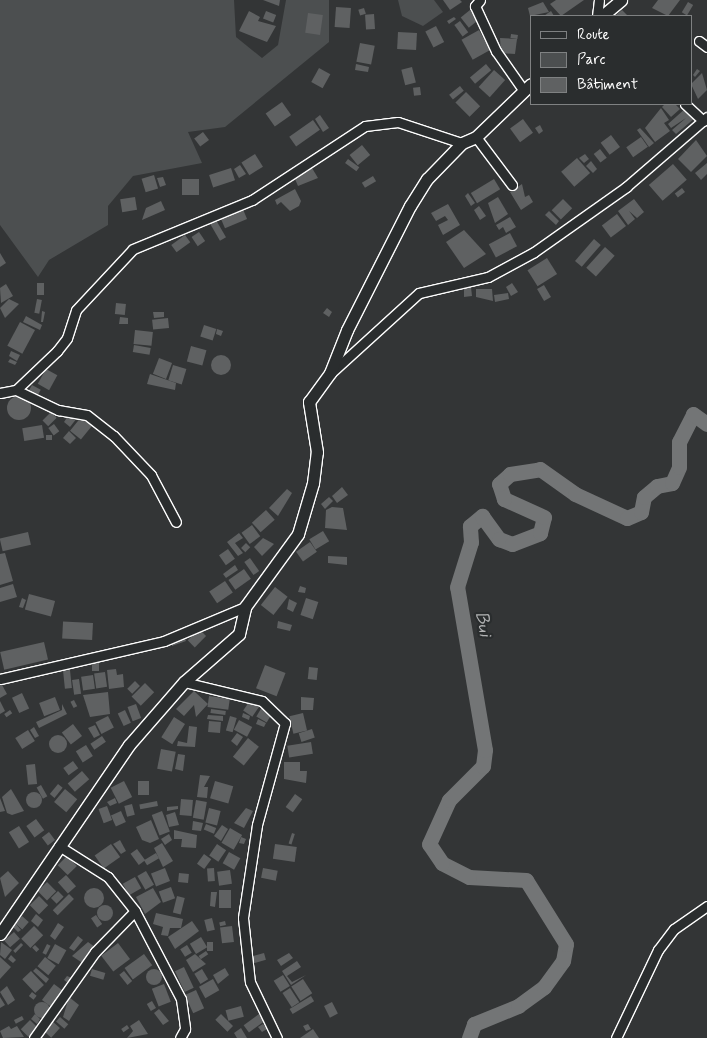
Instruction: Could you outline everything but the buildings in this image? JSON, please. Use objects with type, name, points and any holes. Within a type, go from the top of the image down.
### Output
[{"type":"street","points":[[330,373],[346,330],[410,206],[427,179],[462,143],[476,137],[527,88],[496,51],[475,6],[480,0]]},
{"type":"street","points":[[597,15],[599,0]]},
{"type":"street","points":[[603,15],[621,0]]},
{"type":"street","points":[[0,934],[129,745],[184,682],[239,634],[245,607],[298,534],[317,452],[309,402],[330,373],[419,293],[488,277],[534,252],[626,187],[705,119],[686,105]]},
{"type":"street","points":[[16,390],[67,338],[76,310],[134,249],[252,200],[365,126],[398,122],[462,143]]},
{"type":"street","points":[[476,137],[512,184]]},
{"type":"street","points":[[0,392],[16,390],[58,410],[87,415],[114,436],[151,476],[176,522]]},
{"type":"street","points":[[0,679],[164,641],[245,607]]},
{"type":"street","points":[[184,682],[262,701],[285,723],[257,825],[243,918],[250,982],[277,1038]]},
{"type":"street","points":[[60,846],[108,877],[135,911],[181,999],[185,1029],[180,1038]]},
{"type":"street","points":[[616,1038],[658,950],[674,929],[707,906]]},
{"type":"street","points":[[34,1038],[95,952],[135,911]]},
{"type":"green space","points":[[0,0],[234,0],[236,37],[262,58],[278,45],[286,0],[329,0],[329,42],[225,127],[188,132],[202,163],[133,176],[108,206],[108,225],[49,260],[38,277],[0,225]]},
{"type":"green space","points":[[398,0],[434,0],[443,12],[423,26],[402,16]]},
{"type":"waterway","name":"Bui","points":[[469,1038],[474,1024],[518,1006],[544,987],[563,961],[566,944],[526,880],[469,877],[442,863],[429,844],[449,800],[483,766],[485,750],[457,587],[471,542],[470,526],[482,516],[499,539],[512,544],[540,533],[544,517],[504,499],[499,484],[510,474],[540,469],[575,494],[627,518],[641,512],[644,497],[657,486],[672,483],[679,467],[679,442],[693,414],[707,424]]}]
